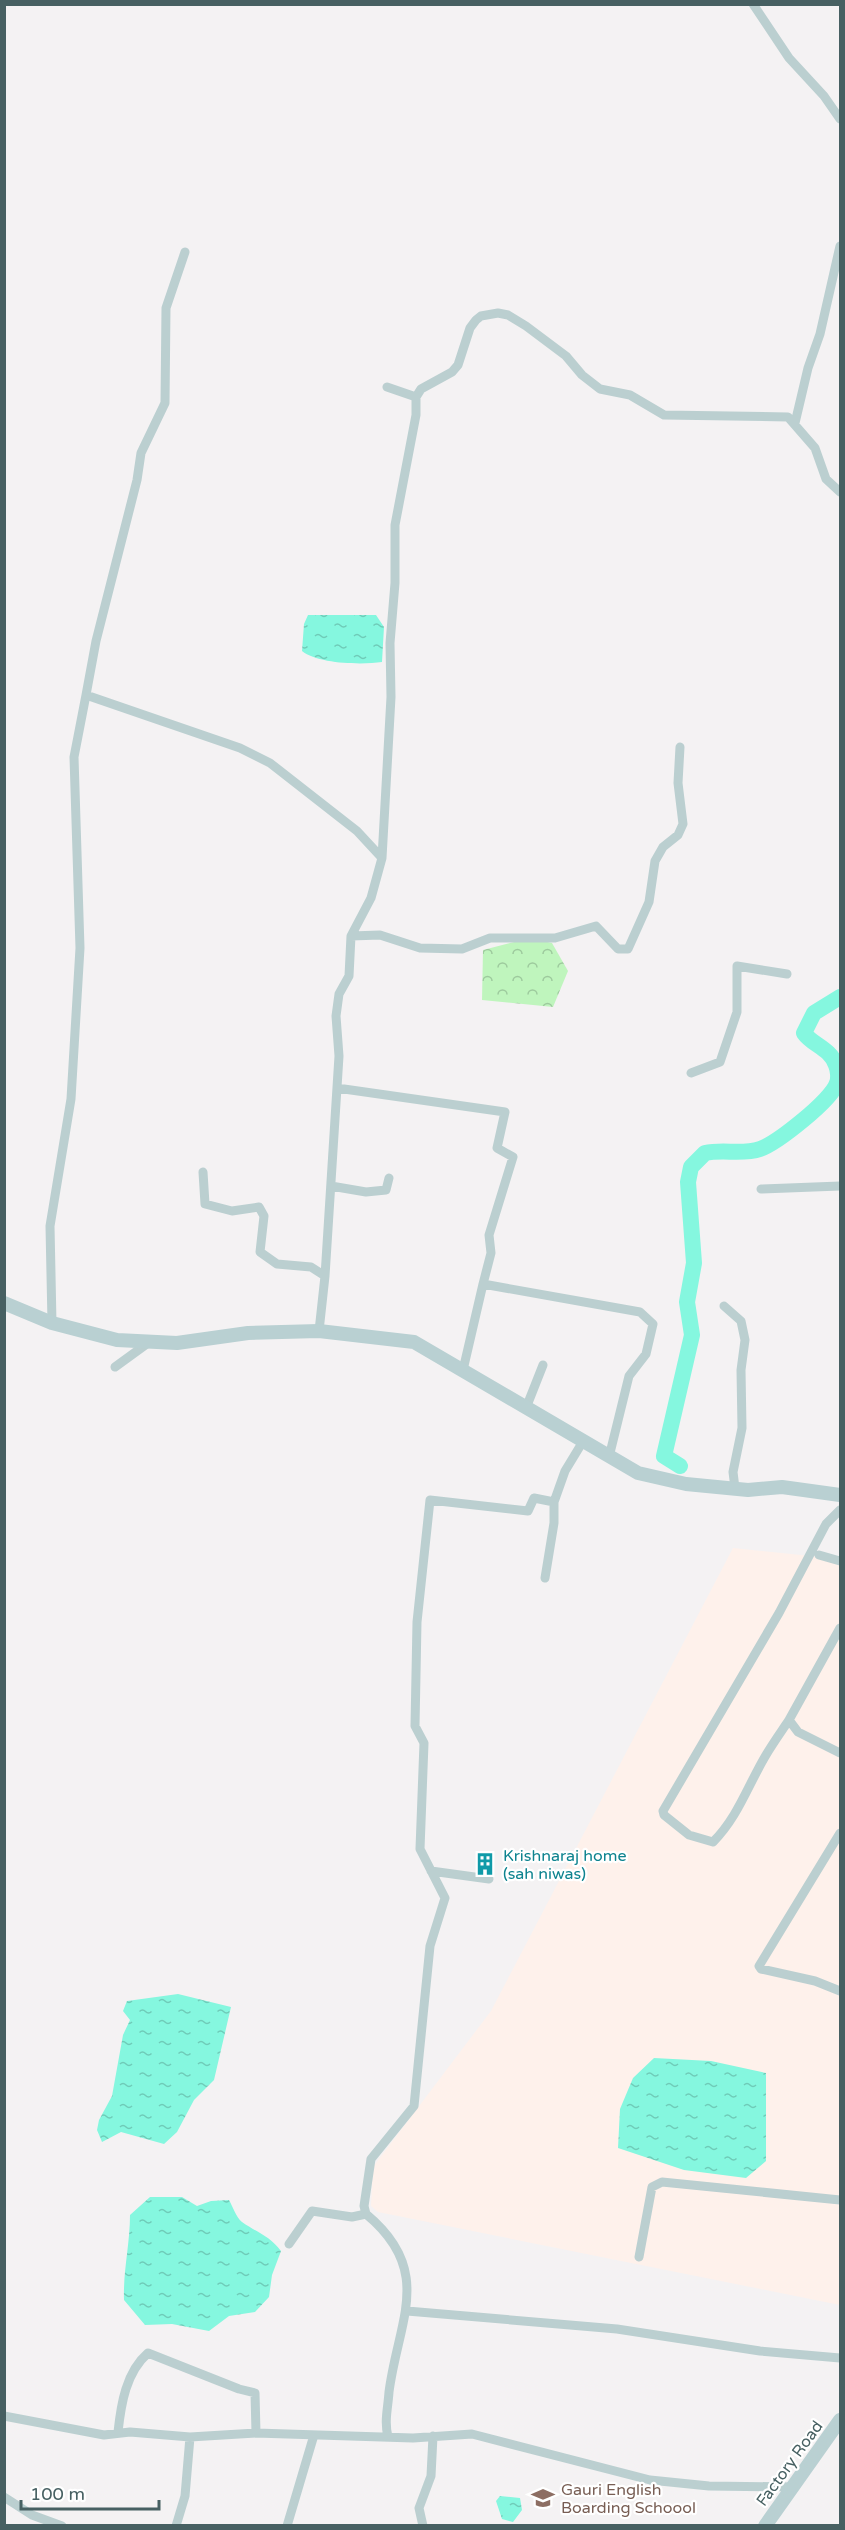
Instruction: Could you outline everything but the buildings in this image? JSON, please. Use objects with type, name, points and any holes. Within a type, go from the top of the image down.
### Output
[{"type":"main road","points":[[4,1303],[52,1323],[117,1340],[177,1343],[248,1333],[319,1331],[414,1342],[582,1443],[638,1473],[686,1484],[748,1490],[782,1486],[840,1496]]},
{"type":"main road","name":"Factory Road","points":[[765,2526],[840,2420]]},
{"type":"street","points":[[753,4],[789,58],[824,96],[840,120]]},
{"type":"street","points":[[795,423],[808,368],[820,334],[840,246]]},
{"type":"street","points":[[52,1323],[50,1226],[71,1099],[80,948],[74,757],[96,641],[136,480],[136,469],[141,453],[165,404],[166,308],[185,252]]},
{"type":"street","points":[[319,1331],[325,1276],[339,1056],[336,1016],[339,994],[349,976],[351,936],[371,898],[382,858],[391,697],[390,643],[395,525],[416,415],[416,397],[421,389],[453,372],[458,365],[470,328],[476,320],[481,316],[508,315],[566,356],[582,375],[600,389],[630,395],[664,414],[788,417],[819,455],[826,479],[840,492]]},
{"type":"street","points":[[387,387],[416,397]]},
{"type":"street","points":[[86,695],[240,748],[270,764],[357,831],[382,858]]},
{"type":"street","points":[[351,936],[380,935],[420,948],[462,949],[490,938],[555,938],[596,926],[618,949],[628,949],[649,902],[655,861],[663,847],[678,835],[683,824],[678,783],[680,747]]},
{"type":"street","points":[[691,1073],[720,1062],[737,1012],[736,966],[787,974]]},
{"type":"street","points":[[337,1089],[505,1112],[497,1148],[513,1157],[489,1235],[491,1253],[463,1370]]},
{"type":"street","points":[[203,1172],[205,1204],[232,1211],[259,1207],[264,1216],[260,1252],[277,1264],[311,1267],[325,1276]]},
{"type":"street","points":[[331,1186],[366,1192],[387,1190],[389,1178]]},
{"type":"street","points":[[761,1189],[840,1186]]},
{"type":"street","points":[[483,1284],[640,1312],[653,1324],[646,1354],[629,1376],[609,1457]]},
{"type":"street","points":[[724,1306],[741,1321],[745,1340],[741,1370],[742,1428],[732,1472],[735,1488]]},
{"type":"street","points":[[115,1367],[150,1342]]},
{"type":"street","points":[[526,1408],[543,1365]]},
{"type":"street","points":[[545,1578],[554,1523],[554,1502],[565,1471],[582,1443]]},
{"type":"street","points":[[388,2437],[385,2424],[390,2374],[407,2311],[408,2291],[399,2252],[383,2228],[366,2214],[365,2196],[371,2159],[414,2106],[430,1946],[445,1898],[420,1849],[423,1743],[415,1726],[417,1622],[429,1504],[430,1500],[528,1511],[534,1498],[554,1502]]},
{"type":"street","points":[[840,1510],[826,1524],[779,1613],[663,1811],[664,1815],[689,1835],[713,1842],[725,1830],[743,1802],[765,1756],[789,1720],[840,1628]]},
{"type":"street","points":[[819,1555],[840,1561]]},
{"type":"street","points":[[789,1720],[798,1732],[840,1753]]},
{"type":"street","points":[[840,1833],[759,1966],[761,1969],[815,1981],[840,1991]]},
{"type":"street","points":[[431,1871],[489,1880]]},
{"type":"street","points":[[639,2257],[648,2200],[652,2187],[662,2182],[840,2200]]},
{"type":"street","points":[[289,2244],[312,2211],[352,2217],[366,2214]]},
{"type":"street","points":[[407,2311],[628,2330],[760,2351],[840,2358]]},
{"type":"street","points":[[118,2432],[131,2375],[136,2364],[148,2353],[239,2389],[255,2393],[256,2433]]},
{"type":"street","points":[[4,2416],[104,2435],[118,2432],[189,2437],[256,2433],[388,2437],[472,2433],[650,2480],[709,2486],[794,2487]]},
{"type":"street","points":[[287,2526],[314,2435]]},
{"type":"street","points":[[423,2526],[419,2508],[431,2476],[433,2436]]},
{"type":"street","points":[[176,2526],[185,2496],[189,2437]]},
{"type":"street","points":[[4,2497],[32,2515],[62,2526]]},
{"type":"shaded area","points":[[733,1548],[840,1559],[840,2305],[378,2212],[371,2206],[373,2167],[491,2011]]},
{"type":"green space","points":[[530,938],[552,943],[568,971],[553,1007],[482,1000],[483,950]]},
{"type":"water","points":[[308,615],[376,615],[384,627],[382,662],[329,661],[318,659],[302,651],[304,624]]},
{"type":"water","points":[[178,1994],[231,2007],[214,2080],[194,2100],[177,2132],[164,2144],[121,2132],[102,2142],[97,2130],[99,2120],[112,2096],[123,2035],[130,2020],[123,2011],[127,2001]]},
{"type":"water","points":[[654,2058],[711,2061],[766,2073],[766,2161],[746,2178],[684,2170],[618,2148],[620,2109],[633,2078]]},
{"type":"water","points":[[150,2197],[182,2197],[197,2206],[211,2201],[229,2200],[242,2222],[277,2246],[281,2251],[272,2275],[269,2297],[255,2312],[229,2316],[209,2331],[172,2324],[145,2325],[124,2300],[124,2289],[130,2215]]},
{"type":"water","points":[[500,2496],[520,2498],[522,2510],[513,2522],[502,2519],[496,2501]]},
{"type":"waterway","points":[[680,1466],[664,1456],[692,1335],[687,1302],[694,1263],[688,1182],[691,1167],[705,1153],[747,1152],[760,1149],[778,1139],[825,1100],[837,1083],[837,1067],[830,1055],[804,1033],[814,1013],[840,997]]},
{"type":"place","name":"Krishnaraj home (sah niwas)","points":[[485,1864]]},
{"type":"place","name":"Gauri English Boarding Schoool","points":[[543,2498]]}]
